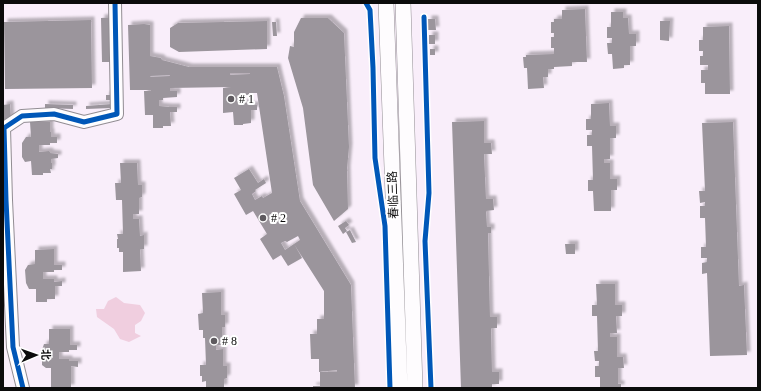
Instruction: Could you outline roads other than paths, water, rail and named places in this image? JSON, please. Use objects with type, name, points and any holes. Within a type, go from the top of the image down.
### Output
[{"type":"street","points":[[24,388],[13,347],[4,128],[22,116],[54,114],[84,122],[117,114],[115,3]]},
{"type":"street","name":"春临三路","points":[[386,3],[400,388]]},
{"type":"street","name":"春临三路","points":[[403,3],[416,388]]},
{"type":"place","name":"# 1","points":[[231,99]]},
{"type":"place","name":"# 2","points":[[263,218]]},
{"type":"place","name":"# 8","points":[[214,341]]}]
